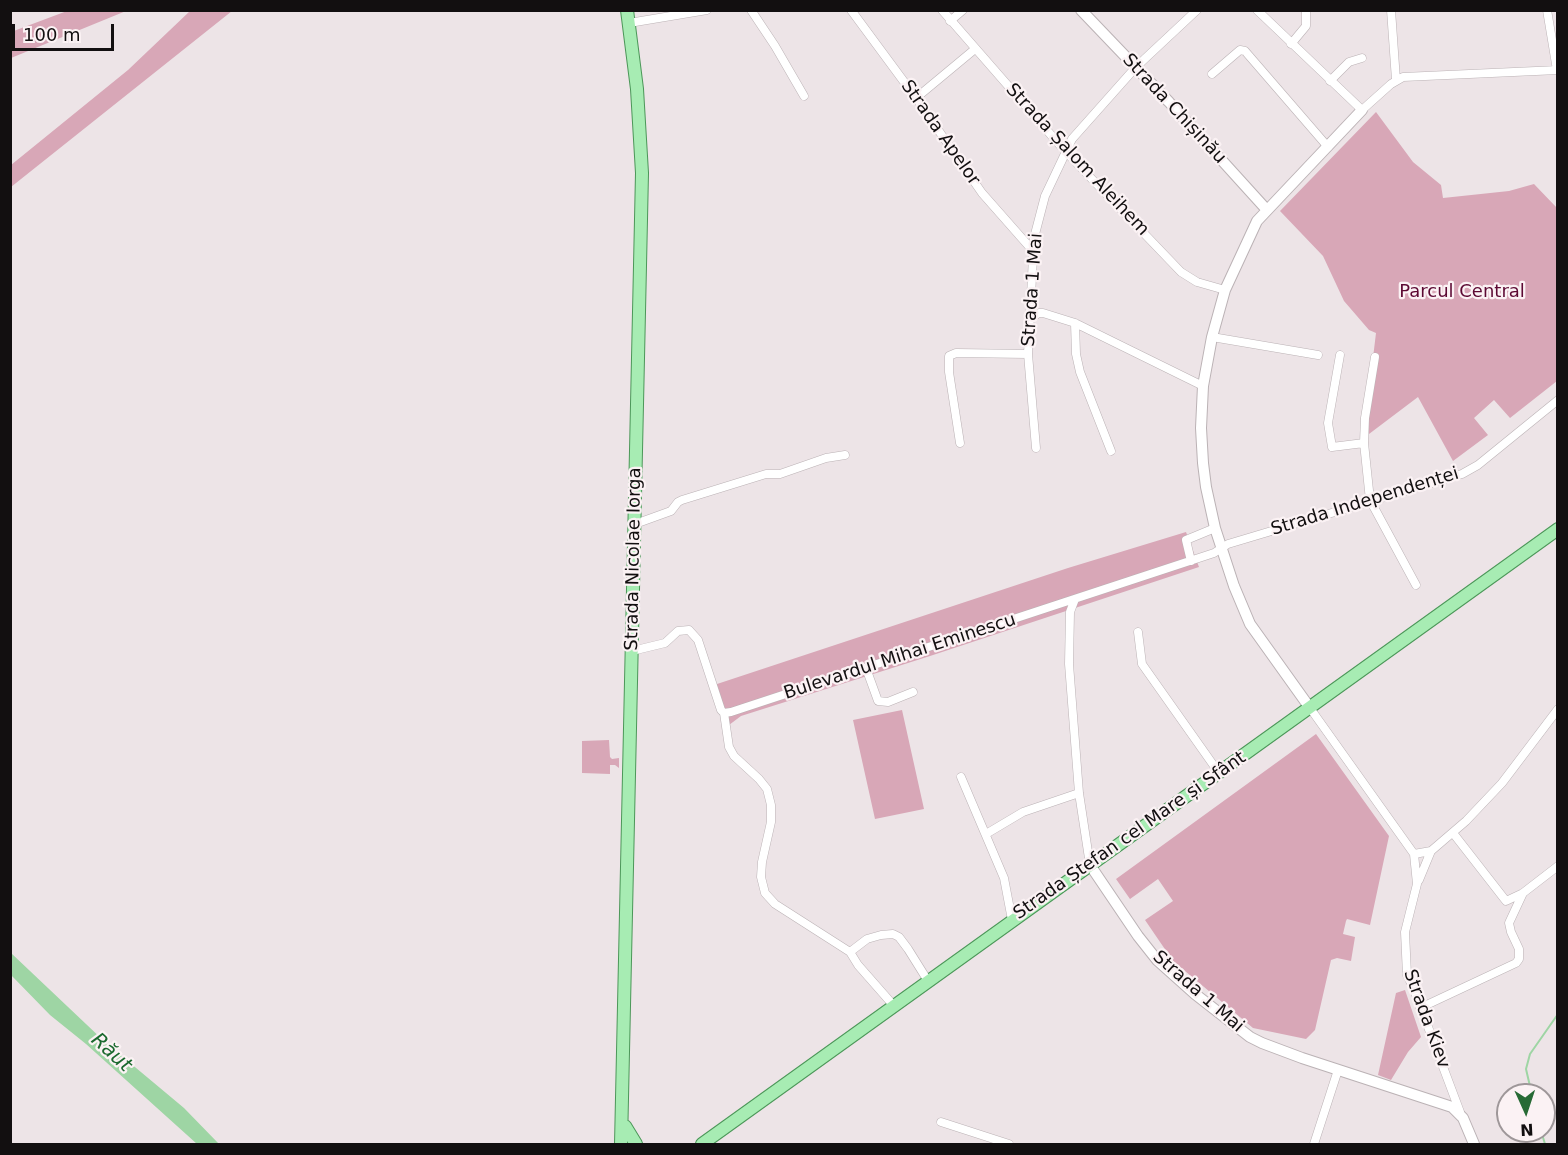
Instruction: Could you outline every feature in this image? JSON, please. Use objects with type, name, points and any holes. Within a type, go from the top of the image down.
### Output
[{"type":"main road","name":"Strada Nicolae Iorga","points":[[626,1144],[622,1108],[642,173],[638,89],[627,10]]},
{"type":"main road","name":"Strada Ștefan cel Mare și Sfânt","points":[[702,1144],[1557,529]]},
{"type":"main road","name":"Strada Nicolae Iorga","points":[[621,1144],[623,1125]]},
{"type":"main road","points":[[615,1144],[623,1125]]},
{"type":"main road","points":[[623,1125],[636,1144]]},
{"type":"street","points":[[629,23],[707,10]]},
{"type":"street","points":[[751,10],[804,96]]},
{"type":"street","name":"Strada Apelor","points":[[851,10],[982,193],[1034,252]]},
{"type":"street","name":"Strada Șalom Aleihem","points":[[942,10],[1065,151],[1181,272],[1197,282],[1225,290]]},
{"type":"street","points":[[951,21],[963,10]]},
{"type":"street","name":"Strada Chișinău","points":[[1081,10],[1266,209]]},
{"type":"street","name":"Strada 1 Mai","points":[[1036,448],[1028,354],[1034,238],[1045,196],[1065,151],[1091,116],[1136,67],[1197,10]]},
{"type":"street","points":[[1257,10],[1362,111]]},
{"type":"street","points":[[1291,44],[1306,26],[1306,10]]},
{"type":"street","points":[[1391,10],[1396,80]]},
{"type":"street","points":[[1310,708],[1250,624],[1221,547],[1206,487],[1203,463],[1203,386],[1212,338],[1225,290],[1250,234],[1266,209],[1362,111],[1396,80],[1412,75],[1557,70],[1547,10]]},
{"type":"street","points":[[916,98],[975,49]]},
{"type":"street","points":[[1212,74],[1240,50],[1245,51],[1328,147]]},
{"type":"street","points":[[1330,81],[1350,62],[1362,58]]},
{"type":"street","points":[[1030,318],[1043,313],[1075,323],[1203,386]]},
{"type":"street","points":[[1075,323],[1076,354],[1080,372],[1111,451]]},
{"type":"street","points":[[1212,338],[1318,355]]},
{"type":"street","points":[[960,444],[949,372],[949,356],[956,353],[1028,354]]},
{"type":"street","points":[[1340,355],[1328,423],[1332,447],[1364,443]]},
{"type":"street","points":[[1375,357],[1365,418],[1364,443],[1370,500],[1416,585]]},
{"type":"street","name":"Strada Independenței","points":[[1221,547],[1469,471],[1557,400]]},
{"type":"street","points":[[634,524],[672,511],[682,500],[766,474],[780,474],[826,458],[845,455]]},
{"type":"street","points":[[1191,561],[1186,540],[1215,528]]},
{"type":"street","name":"Bulevardul Mihai Eminescu","points":[[724,713],[1191,561],[1214,553],[1221,547]]},
{"type":"street","name":"Strada 1 Mai","points":[[1075,599],[1070,612],[1069,664],[1079,793],[1090,865],[1151,953],[1195,994],[1250,1037],[1338,1070],[1437,1101],[1460,1113]]},
{"type":"street","points":[[632,651],[656,647],[669,641],[681,630],[689,630],[698,640],[721,710],[724,713],[729,747],[734,756],[763,784],[771,805],[771,822],[760,877],[765,893],[775,904],[850,952],[858,965],[894,1006]]},
{"type":"street","points":[[1138,632],[1142,664],[1220,773]]},
{"type":"street","points":[[866,668],[878,701],[888,702],[913,692]]},
{"type":"street","name":"Strada Kiev","points":[[1310,708],[1414,854],[1417,884],[1405,932],[1407,975],[1474,1144]]},
{"type":"street","points":[[1417,884],[1431,851],[1453,833],[1502,783],[1557,709]]},
{"type":"street","points":[[961,777],[1004,878],[1012,920]]},
{"type":"street","points":[[986,834],[1023,812],[1079,793]]},
{"type":"street","points":[[1453,833],[1504,900],[1523,893],[1557,866]]},
{"type":"street","points":[[1414,854],[1431,851]]},
{"type":"street","points":[[1420,1008],[1516,963],[1519,959],[1519,949],[1509,923],[1523,893]]},
{"type":"street","points":[[850,952],[867,939],[881,934],[893,934],[904,943],[928,981]]},
{"type":"street","points":[[1314,1144],[1338,1070]]},
{"type":"street","points":[[941,1122],[1009,1144]]},
{"type":"green space","points":[[67,11],[126,11],[11,58],[11,32]]},
{"type":"green space","points":[[190,11],[232,11],[11,187],[11,165],[128,70]]},
{"type":"green space","name":"Parcul Central","points":[[1376,112],[1413,162],[1441,185],[1443,198],[1509,191],[1534,184],[1557,208],[1557,381],[1510,418],[1494,400],[1474,418],[1488,435],[1453,461],[1418,397],[1369,434],[1365,424],[1376,333],[1369,330],[1344,301],[1323,256],[1280,211]]},
{"type":"green space","points":[[1186,532],[1199,567],[741,716],[729,725],[714,685],[1068,568]]},
{"type":"green space","points":[[902,710],[924,809],[875,819],[853,720]]},
{"type":"green space","points":[[1316,734],[1389,836],[1370,925],[1347,919],[1343,934],[1355,937],[1351,961],[1337,958],[1331,960],[1315,1030],[1306,1039],[1253,1028],[1173,961],[1145,920],[1173,901],[1158,879],[1130,899],[1116,879]]},
{"type":"green space","points":[[609,740],[610,757],[619,758],[619,768],[610,765],[610,774],[582,773],[582,741]]},
{"type":"green space","points":[[1405,990],[1421,1037],[1408,1052],[1391,1080],[1378,1075],[1396,993]]},
{"type":"water","name":"Răut","points":[[11,953],[105,1042],[184,1108],[219,1144],[197,1144],[86,1044],[50,1015],[11,975]]},
{"type":"waterway","points":[[1529,1083],[1526,1069],[1530,1054],[1558,1014]]}]
